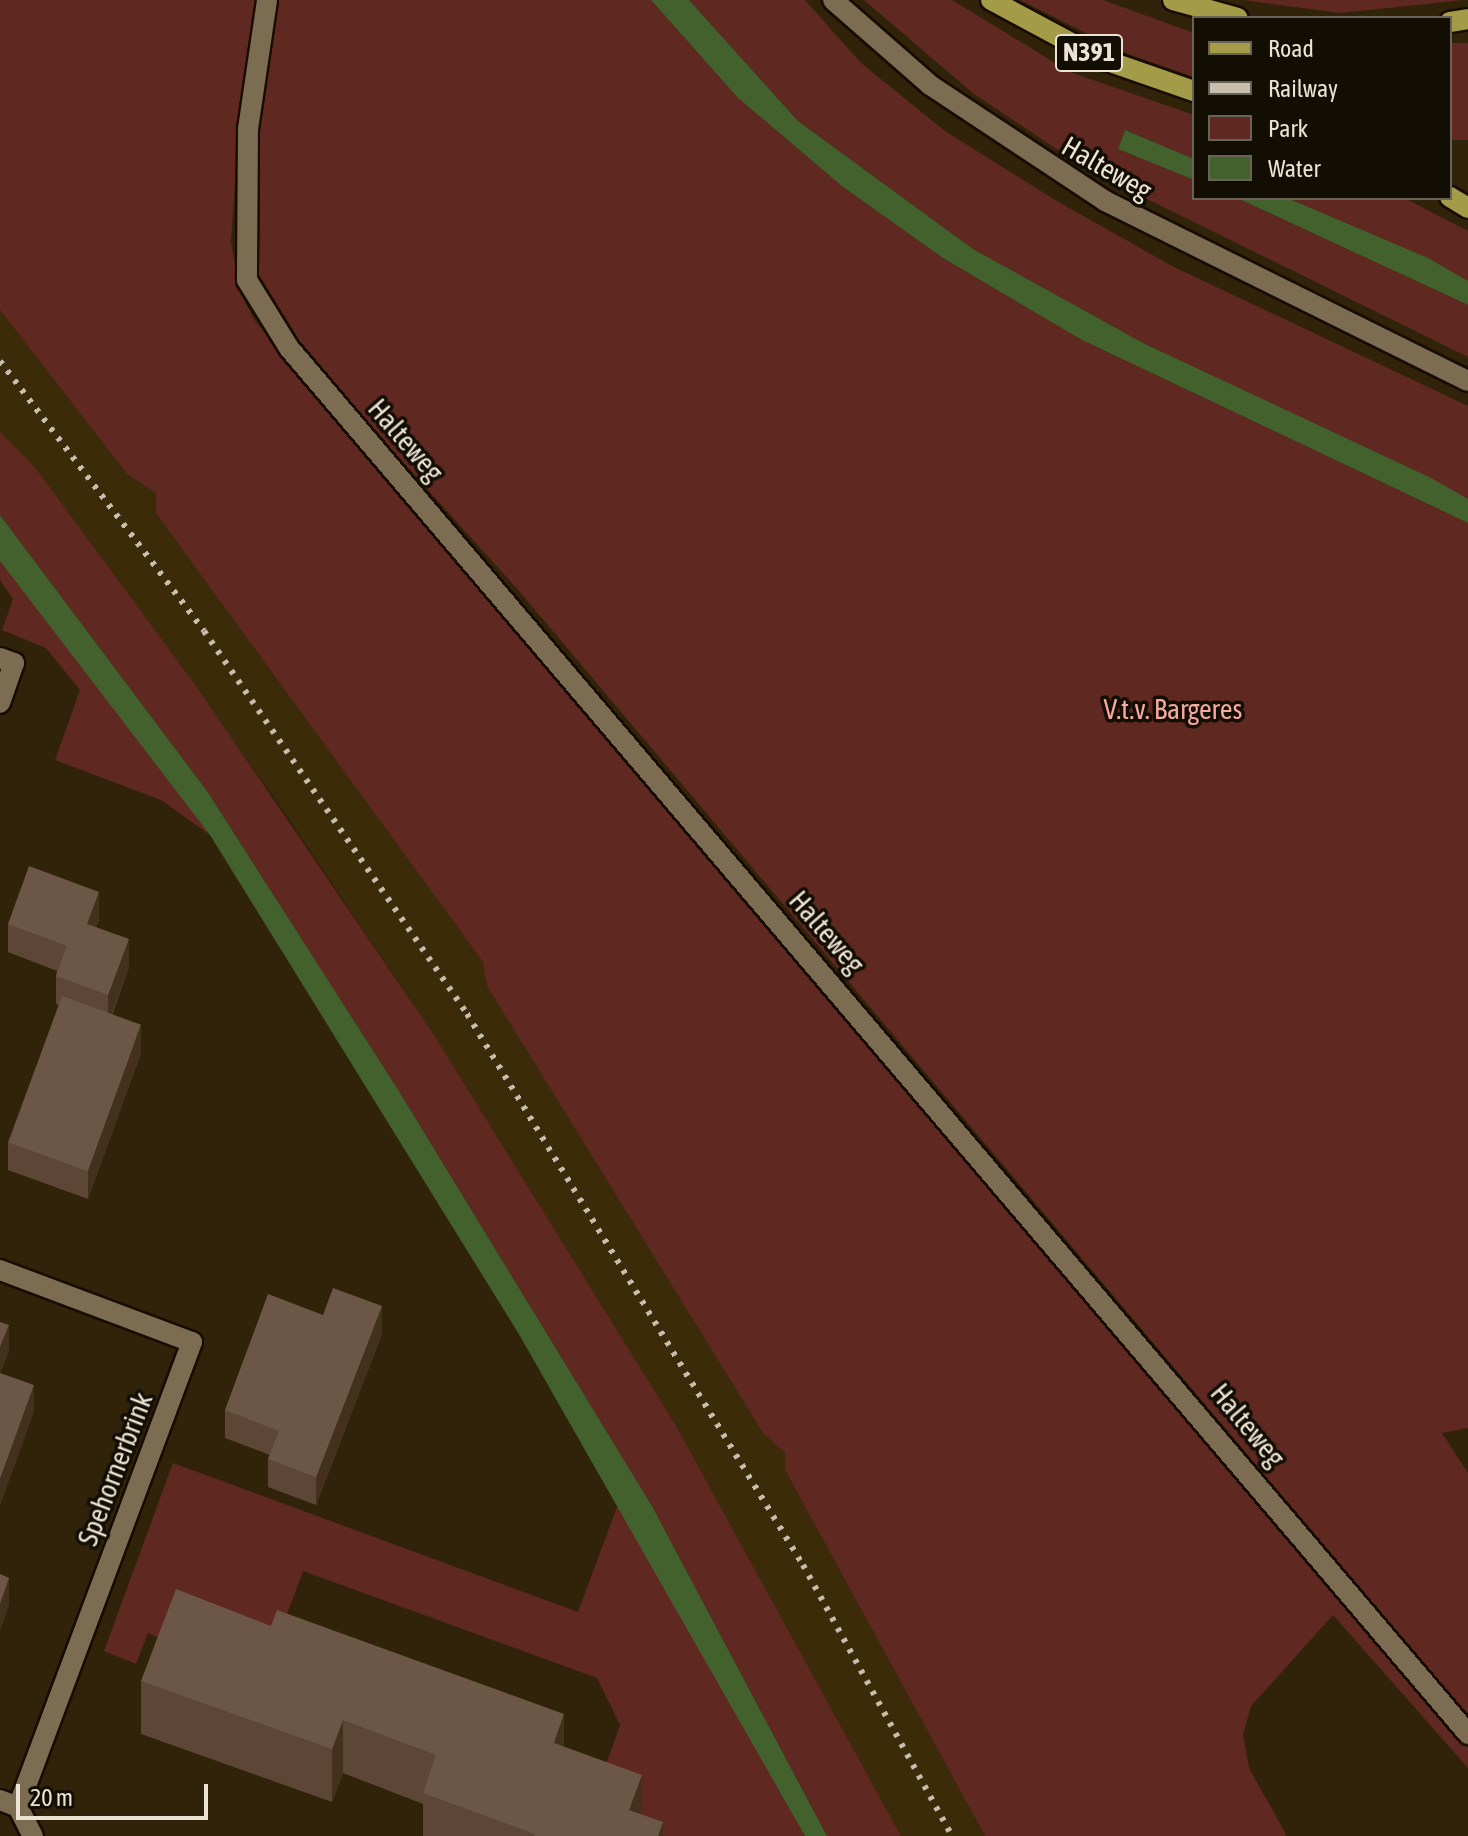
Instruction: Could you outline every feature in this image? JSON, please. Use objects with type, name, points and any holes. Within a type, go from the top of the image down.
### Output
[{"type":"main road","name":"N391","points":[[991,0],[1099,58],[1192,90]]},
{"type":"main road","points":[[1173,0],[1231,16]]},
{"type":"street","name":"Halteweg","points":[[267,0],[248,129],[247,280],[289,348],[1468,1734]]},
{"type":"street","name":"Halteweg","points":[[833,0],[930,85],[1093,193],[1468,381]]},
{"type":"street","points":[[0,658],[14,663],[0,703]]},
{"type":"street","name":"Spehornerbrink","points":[[0,1270],[192,1342],[9,1804],[33,1836]]},
{"type":"shaded area","points":[[0,310],[127,474],[156,493],[156,513],[483,962],[487,986],[763,1433],[785,1453],[785,1470],[985,1836],[901,1836],[675,1424],[434,1035],[279,804],[34,466],[0,432]]},
{"type":"green space","name":"V.t.v. Bargeres","points":[[0,0],[651,0],[738,98],[843,187],[943,258],[1080,339],[1468,523],[1468,1428],[1442,1433],[1468,1473],[1468,1716],[519,591],[311,360],[256,271],[250,194],[259,128],[239,126],[231,242],[240,292],[255,321],[1353,1606],[1468,1748],[1468,1768],[1333,1615],[1251,1706],[1243,1735],[1249,1768],[1287,1836],[985,1836],[785,1470],[785,1453],[763,1433],[487,986],[483,962],[156,513],[156,493],[127,474],[0,310]]},
{"type":"green space","points":[[689,0],[805,0],[861,63],[945,131],[1057,201],[1172,266],[1468,406],[1468,499],[1145,344],[973,249],[798,121]]},
{"type":"green space","points":[[864,0],[952,0],[1070,72],[1192,114],[1192,158],[1125,130],[1118,149],[1192,179],[1192,200],[1241,200],[1468,305],[1468,357],[1088,170],[974,94]]},
{"type":"green space","points":[[1020,0],[1103,0],[1192,32],[1192,76],[1128,54]]},
{"type":"green space","points":[[1242,0],[1464,0],[1340,13]]},
{"type":"green space","points":[[1452,43],[1468,43],[1468,140],[1452,140]]},
{"type":"green space","points":[[1291,200],[1408,200],[1468,231],[1468,281]]},
{"type":"green space","points":[[0,432],[34,466],[196,686],[434,1035],[675,1424],[901,1836],[827,1836],[652,1506],[397,1088],[207,791],[0,515]]},
{"type":"green space","points":[[0,561],[170,777],[210,835],[161,800],[55,760],[80,690],[46,648],[2,630],[13,599],[0,580]]},
{"type":"green space","points":[[173,1463],[578,1612],[618,1504],[805,1836],[652,1836],[594,1798],[620,1725],[597,1678],[303,1571],[262,1682],[148,1633],[136,1664],[104,1651]]},
{"type":"water","points":[[651,0],[689,0],[798,121],[973,249],[1145,344],[1431,478],[1468,499],[1468,523],[1080,339],[943,258],[843,187],[738,98]]},
{"type":"water","points":[[1125,130],[1192,158],[1192,179],[1118,149]]},
{"type":"water","points":[[1241,200],[1292,200],[1428,258],[1468,281],[1468,305]]},
{"type":"water","points":[[0,515],[207,791],[397,1088],[652,1506],[827,1836],[805,1836],[520,1336],[210,835],[0,561]]},
{"type":"building","points":[[29,866],[99,892],[87,924],[129,939],[108,995],[56,976],[67,946],[8,924]]},
{"type":"building","points":[[62,996],[141,1025],[88,1171],[9,1143]]},
{"type":"building","points":[[333,1288],[382,1306],[316,1477],[268,1459],[279,1431],[225,1410],[268,1294],[323,1315]]},
{"type":"building","points":[[0,1322],[9,1325],[0,1347]]},
{"type":"building","points":[[0,1373],[34,1385],[0,1479]]},
{"type":"building","points":[[0,1574],[9,1578],[0,1604]]},
{"type":"building","points":[[176,1589],[271,1626],[277,1610],[564,1714],[554,1743],[642,1775],[629,1810],[663,1822],[658,1836],[534,1836],[423,1793],[436,1755],[343,1720],[332,1749],[141,1681]]},
{"type":"railway","points":[[0,361],[204,631],[467,1014],[803,1565],[952,1836]]}]
